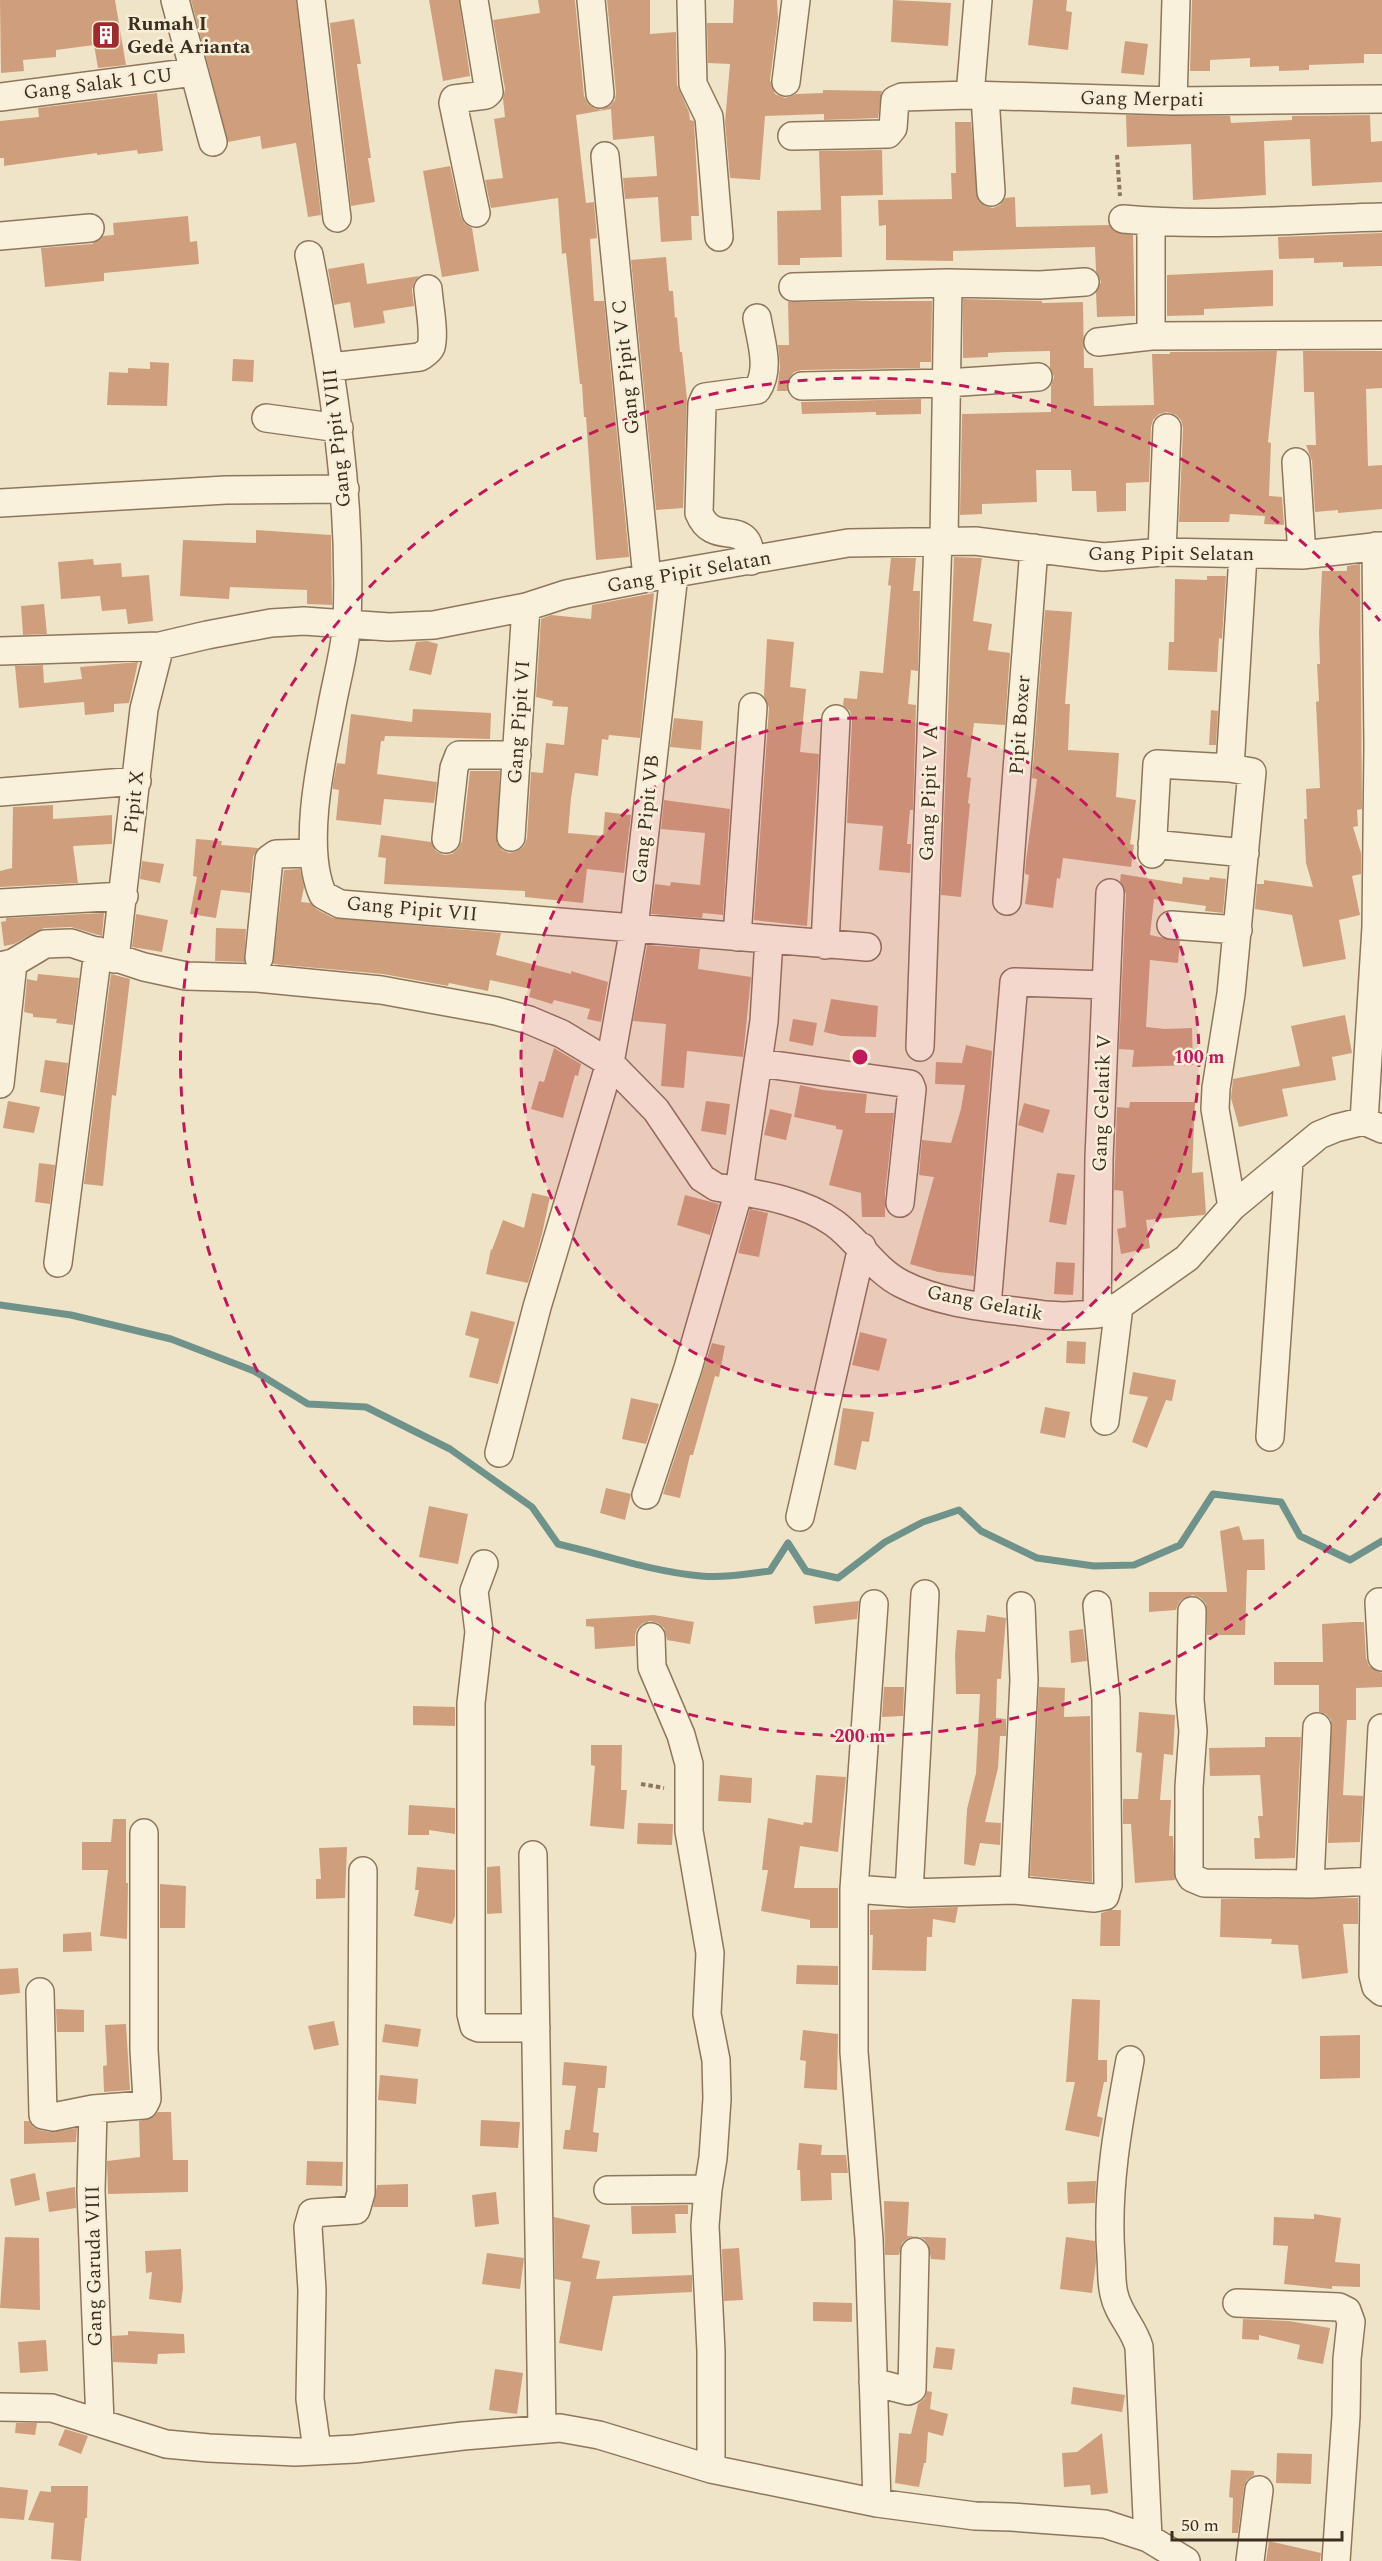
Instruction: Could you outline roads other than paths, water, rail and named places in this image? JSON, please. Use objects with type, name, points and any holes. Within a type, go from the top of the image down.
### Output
[{"type":"street","name":"Gang Salak 1 CU","points":[[0,97],[194,72],[175,0]]},
{"type":"street","points":[[311,0],[337,218]]},
{"type":"street","points":[[474,0],[489,92],[486,95],[454,99],[453,103],[476,213]]},
{"type":"street","points":[[591,0],[600,94]]},
{"type":"street","points":[[691,0],[693,84],[709,117],[719,237]]},
{"type":"street","points":[[786,82],[796,0]]},
{"type":"street","points":[[978,0],[978,96],[991,192]]},
{"type":"street","points":[[1173,101],[1176,0]]},
{"type":"street","points":[[194,72],[213,142]]},
{"type":"street","name":"Gang Merpati","points":[[792,136],[888,134],[893,128],[896,100],[902,97],[978,96],[1173,101],[1382,99]]},
{"type":"street","name":"Gang Pipit V C","points":[[605,156],[646,578]]},
{"type":"street","points":[[1123,219],[1151,222],[1287,221],[1382,216]]},
{"type":"street","points":[[1151,222],[1151,336]]},
{"type":"street","points":[[0,236],[90,228]]},
{"type":"street","name":"Gang Pipit VIII","points":[[309,255],[331,367],[339,428],[345,489],[347,624]]},
{"type":"street","points":[[793,287],[948,283],[1040,285],[1085,282]]},
{"type":"street","name":"Gang Pipit V A","points":[[920,1047],[947,383],[948,283]]},
{"type":"street","points":[[331,367],[420,357],[428,352],[432,335],[428,289]]},
{"type":"street","points":[[751,561],[747,541],[742,537],[710,529],[704,524],[699,513],[702,404],[705,397],[757,390],[762,383],[765,369],[757,318]]},
{"type":"street","points":[[1098,342],[1151,336],[1382,334]]},
{"type":"street","points":[[802,386],[947,383],[1038,377]]},
{"type":"street","points":[[266,418],[339,428]]},
{"type":"street","points":[[1162,552],[1167,428]]},
{"type":"street","points":[[1296,462],[1302,555]]},
{"type":"street","points":[[0,503],[226,490],[345,489]]},
{"type":"street","name":"Gang Pipit Selatan","points":[[0,651],[160,646],[271,623],[304,621],[389,627],[434,625],[526,607],[566,594],[646,578],[848,543],[975,541],[1102,556],[1162,552],[1302,555],[1379,546]]},
{"type":"street","points":[[1108,1310],[1187,1258],[1232,1207],[1319,1135],[1336,1128],[1373,1125],[1379,546]]},
{"type":"street","name":"Pipit Boxer","points":[[1007,901],[1034,548]]},
{"type":"street","points":[[1230,768],[1243,555]]},
{"type":"street","name":"Gang Pipit VB","points":[[499,1453],[540,1295],[610,1063],[634,928],[674,574]]},
{"type":"street","name":"Gang Pipit VI","points":[[511,837],[526,607]]},
{"type":"street","name":"Gang Pipit VII","points":[[347,624],[321,762],[312,853],[323,895],[340,904],[867,947]]},
{"type":"street","name":"Pipit X","points":[[58,1263],[107,955],[124,896],[144,709],[160,646]]},
{"type":"street","points":[[737,937],[753,707]]},
{"type":"street","points":[[825,945],[836,719]]},
{"type":"street","points":[[446,839],[454,768],[459,754],[517,755]]},
{"type":"street","points":[[1232,1207],[1215,1109],[1216,1088],[1227,1030],[1253,776],[1248,770],[1157,764],[1152,849],[1245,853]]},
{"type":"street","points":[[0,792],[137,781]]},
{"type":"street","points":[[259,958],[269,859],[276,854],[312,853]]},
{"type":"street","name":"Gang Gelatik V","points":[[1105,1421],[1108,1310],[1106,985],[1110,893]]},
{"type":"street","points":[[0,903],[124,896]]},
{"type":"street","points":[[1171,925],[1238,930]]},
{"type":"street","points":[[646,1495],[688,1368],[739,1191],[764,1021],[769,939]]},
{"type":"street","name":"Gang Gelatik","points":[[6,964],[45,944],[71,943],[144,968],[186,976],[257,978],[381,990],[496,1011],[529,1020],[562,1034],[610,1063],[656,1110],[702,1178],[716,1187],[771,1196],[804,1207],[833,1222],[862,1247],[880,1269],[902,1284],[932,1296],[1064,1317],[1108,1310]]},
{"type":"street","points":[[0,1084],[6,964]]},
{"type":"street","points":[[987,1306],[1007,981],[1106,985]]},
{"type":"street","points":[[759,1063],[910,1084],[912,1089],[900,1203]]},
{"type":"street","points":[[1270,1437],[1289,1162]]},
{"type":"street","points":[[800,1517],[862,1247]]},
{"type":"street","points":[[484,1564],[474,1591],[479,1632],[471,1703],[471,2014],[474,2026],[479,2028],[536,2028]]},
{"type":"street","points":[[909,1893],[925,1594]]},
{"type":"street","points":[[1382,1602],[1379,1602],[1382,1657]]},
{"type":"street","points":[[874,1604],[854,1889],[854,2052],[869,2239],[877,2503]]},
{"type":"street","points":[[854,1889],[909,1893],[1014,1890],[1094,1898],[1106,1896],[1108,1885],[1106,1699],[1097,1605]]},
{"type":"street","points":[[1014,1890],[1024,1680],[1022,1606]]},
{"type":"street","points":[[1192,1611],[1190,1700],[1193,1731],[1189,1786],[1189,1873],[1192,1878],[1204,1883],[1310,1884],[1374,1881]]},
{"type":"street","points":[[651,1637],[652,1667],[681,1735],[689,1764],[689,1831],[710,1953],[707,2014],[716,2060],[717,2099],[705,2226],[711,2351],[711,2469]]},
{"type":"street","points":[[1310,1884],[1317,1727]]},
{"type":"street","points":[[1382,1728],[1374,1881],[1373,1975],[1376,1987],[1382,1992]]},
{"type":"street","points":[[40,1992],[43,2115],[53,2117],[93,2109],[144,2105],[147,2099],[144,1833]]},
{"type":"street","points":[[533,1855],[542,2428]]},
{"type":"street","points":[[317,2450],[310,2399],[312,2290],[308,2227],[312,2213],[356,2210],[361,2193],[363,1871]]},
{"type":"street","points":[[1130,2060],[1117,2128],[1108,2221],[1114,2293],[1118,2305],[1136,2333],[1139,2348],[1148,2538]]},
{"type":"street","name":"Gang Garuda VIII","points":[[93,2109],[92,2191],[100,2422]]},
{"type":"street","points":[[608,2190],[708,2189]]},
{"type":"street","points":[[873,2382],[908,2391],[912,2389],[915,2252]]},
{"type":"street","points":[[1237,2303],[1339,2307],[1347,2311],[1351,2322],[1336,2561]]},
{"type":"street","points":[[0,2407],[44,2407],[100,2422],[166,2444],[209,2448],[295,2451],[355,2449],[542,2428],[560,2428],[599,2435],[711,2469],[877,2503],[975,2516],[1105,2523],[1148,2538],[1186,2561]]},
{"type":"street","points":[[1250,2561],[1259,2490]]},
{"type":"waterway","points":[[0,1305],[71,1315],[171,1339],[254,1371],[308,1404],[366,1407],[450,1449],[532,1507],[558,1544],[665,1571],[710,1576],[770,1571],[788,1543],[806,1571],[838,1578],[885,1542],[923,1522],[959,1510],[981,1531],[1037,1558],[1094,1566],[1134,1565],[1180,1545],[1213,1494],[1281,1502],[1300,1536],[1350,1560],[1382,1541]]},
{"type":"place","name":"Rumah I Gede Arianta","points":[[106,35]]}]
